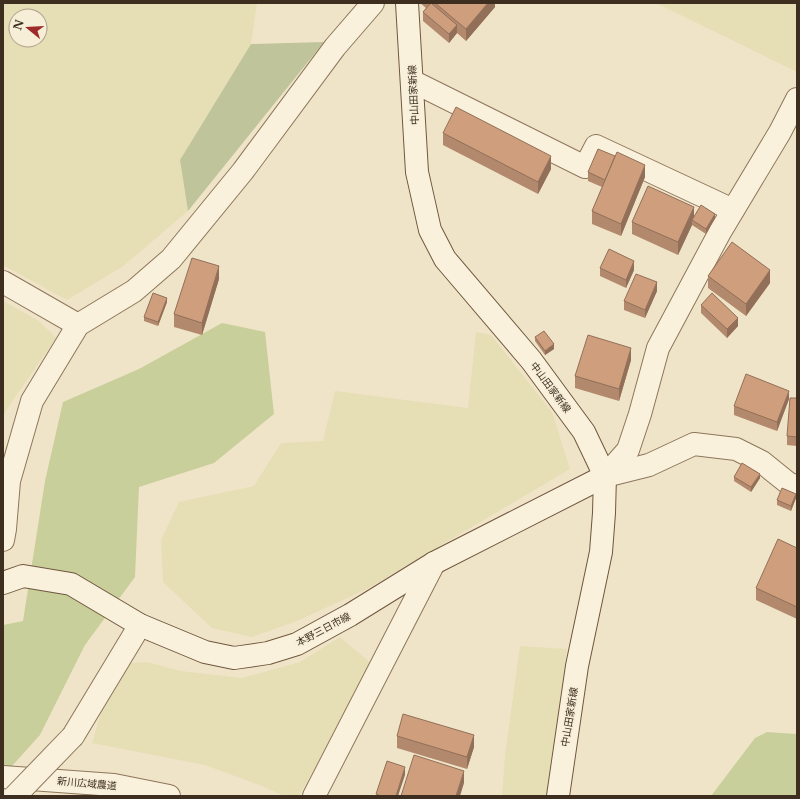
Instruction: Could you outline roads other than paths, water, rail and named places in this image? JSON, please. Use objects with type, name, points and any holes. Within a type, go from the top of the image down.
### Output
[{"type":"street","points":[[3,540],[9,481],[32,401],[78,325],[134,291],[171,260],[243,171],[335,47],[373,3]]},
{"type":"street","name":"中山田家新線","points":[[407,3],[417,172],[430,230],[445,260],[531,360],[584,432],[605,476],[601,552],[577,666],[558,796]]},
{"type":"street","points":[[412,81],[585,167],[596,146],[733,210]]},
{"type":"street","points":[[605,476],[628,450],[640,414],[658,348],[733,210],[780,132],[797,98]]},
{"type":"street","points":[[3,282],[78,325]]},
{"type":"street","points":[[605,476],[649,465],[694,444],[736,449],[762,462],[788,483],[797,487]]},
{"type":"street","name":"本野三日市線","points":[[3,583],[23,576],[71,584],[140,625],[205,652],[234,658],[268,654],[297,644],[350,615],[434,563],[605,476]]},
{"type":"street","points":[[314,796],[434,563]]},
{"type":"street","points":[[15,796],[73,736],[140,625]]},
{"type":"street","name":"新川広域農道","points":[[3,777],[114,785],[169,796]]}]
